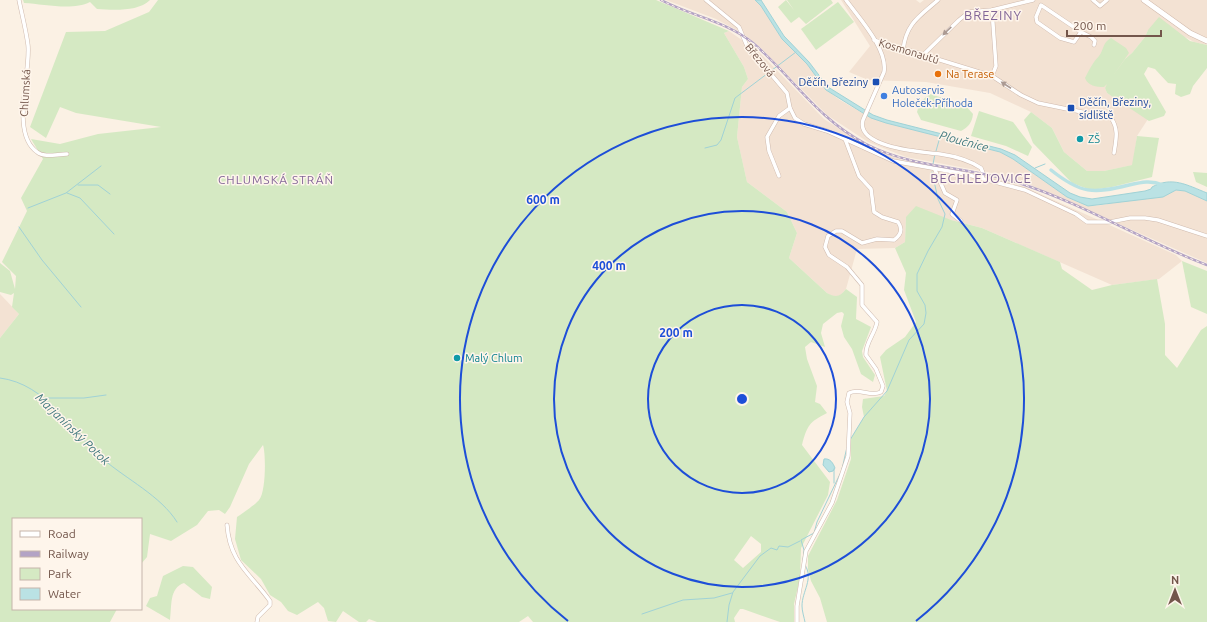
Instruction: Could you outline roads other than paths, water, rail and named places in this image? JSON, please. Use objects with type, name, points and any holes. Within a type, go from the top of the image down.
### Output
[{"type":"main road","points":[[1144,0],[1190,33],[1207,41]]},
{"type":"street","name":"Chlumská","points":[[19,0],[28,46],[23,119],[26,140],[35,151],[41,155],[67,154]]},
{"type":"street","name":"Březová","points":[[706,0],[739,27],[747,46],[787,93],[790,108]]},
{"type":"street","name":"Kosmonautů","points":[[846,0],[874,40],[992,76],[1021,95],[1038,103],[1111,118],[1115,124],[1117,132],[1114,153]]},
{"type":"street","points":[[904,50],[904,40],[912,22],[938,0]]},
{"type":"street","points":[[923,55],[969,12],[992,10],[1033,0]]},
{"type":"street","points":[[1043,0],[1036,17],[1037,22],[1060,38],[1074,42],[1081,32]]},
{"type":"street","points":[[1092,0],[1100,6],[1107,0]]},
{"type":"street","points":[[1041,6],[1091,37],[1094,41],[1094,45]]},
{"type":"street","points":[[992,10],[992,30],[996,66],[992,76]]},
{"type":"street","points":[[874,40],[880,50],[884,72],[863,120],[862,129],[870,137],[902,150],[935,154],[976,165],[982,171],[982,178]]},
{"type":"street","points":[[880,50],[886,44]]},
{"type":"street","points":[[779,176],[769,150],[767,137],[779,116],[790,108],[795,118],[804,124],[827,131],[894,161],[982,178],[1034,193],[1076,214],[1087,222],[1110,222],[1130,218],[1145,218],[1158,220],[1207,236]]},
{"type":"street","points":[[797,622],[797,606],[806,551],[832,503],[848,456],[850,413],[847,402],[848,396],[850,393],[858,391],[876,394],[881,392],[883,386],[876,369],[866,355],[867,344],[876,330],[877,322],[862,305],[862,286],[847,267],[829,255],[826,251],[825,241],[831,232],[836,231],[842,231],[862,243],[877,239],[894,240],[900,235],[901,231],[898,222],[882,217],[874,212],[871,189],[859,176],[845,139]]},
{"type":"street","points":[[935,170],[945,193],[957,200],[952,214],[961,221]]},
{"type":"street","points":[[227,525],[229,544],[234,556],[270,601],[270,605],[258,616],[257,622]]},
{"type":"water","name":"Ploučnice","points":[[755,0],[761,0],[784,36],[809,62],[828,87],[873,115],[887,120],[1001,149],[1015,155],[1070,193],[1080,197],[1092,199],[1145,191],[1159,184],[1173,182],[1180,183],[1207,193],[1207,201],[1185,191],[1176,190],[1163,197],[1088,206],[1067,197],[1013,159],[1000,152],[871,118],[826,90],[807,64],[782,39],[761,6]]},
{"type":"water","points":[[824,459],[830,460],[835,468],[833,471],[829,472],[823,465]]},
{"type":"waterway","points":[[705,148],[717,145],[721,140],[735,98],[796,52]]},
{"type":"waterway","name":"Ploučnice","points":[[936,151],[940,137]]},
{"type":"waterway","points":[[933,164],[935,154]]},
{"type":"waterway","points":[[1035,168],[1045,164]]},
{"type":"waterway","points":[[28,208],[66,193],[101,166]]},
{"type":"waterway","points":[[1051,170],[1071,184],[1088,190],[1106,190],[1146,182],[1154,182],[1163,185]]},
{"type":"waterway","points":[[850,440],[864,417],[887,391],[909,340],[924,324],[926,313],[925,305],[917,291],[917,274],[942,227],[945,214],[938,199],[932,172]]},
{"type":"waterway","points":[[78,185],[98,185],[110,194]]},
{"type":"waterway","points":[[67,193],[80,198],[114,234]]},
{"type":"waterway","points":[[19,227],[42,260],[81,307]]},
{"type":"waterway","name":"Marjanínský Potok","points":[[0,378],[17,382],[31,389],[45,399],[57,410],[91,448],[112,466],[153,496],[177,522]]},
{"type":"waterway","points":[[45,398],[84,398],[106,395]]},
{"type":"waterway","points":[[842,469],[847,447]]},
{"type":"waterway","points":[[834,469],[834,483]]},
{"type":"waterway","points":[[803,560],[804,550],[801,540],[814,533],[817,522],[840,474]]},
{"type":"waterway","points":[[727,622],[729,605],[733,592],[760,556],[771,548],[777,550],[779,546],[788,547],[800,541]]},
{"type":"waterway","points":[[805,565],[808,580],[802,606],[805,622]]},
{"type":"waterway","points":[[642,614],[683,600],[714,598],[732,593]]},
{"type":"railway","points":[[661,0],[672,6],[720,24],[743,35],[768,56],[833,122],[866,144],[884,152],[922,163],[981,173],[1019,183],[1067,201],[1160,245],[1207,265]]},
{"type":"place","name":"Na Terase","points":[[938,74]]},
{"type":"place","name":"Děčín, Březiny","points":[[876,82]]},
{"type":"place","name":"Autoservis Holeček-Příhoda","points":[[884,96]]},
{"type":"place","name":"Děčín, Březiny, sídliště","points":[[1071,108]]},
{"type":"place","name":"ZŠ","points":[[1080,139]]},
{"type":"place","name":"Malý Chlum","points":[[457,358]]},
{"type":"district","name":"BŘEZINY","points":[[993,15]]},
{"type":"district","name":"BECHLEJOVICE","points":[[981,178]]},
{"type":"district","name":"CHLUMSKÁ STRÁŇ","points":[[276,179]]}]
